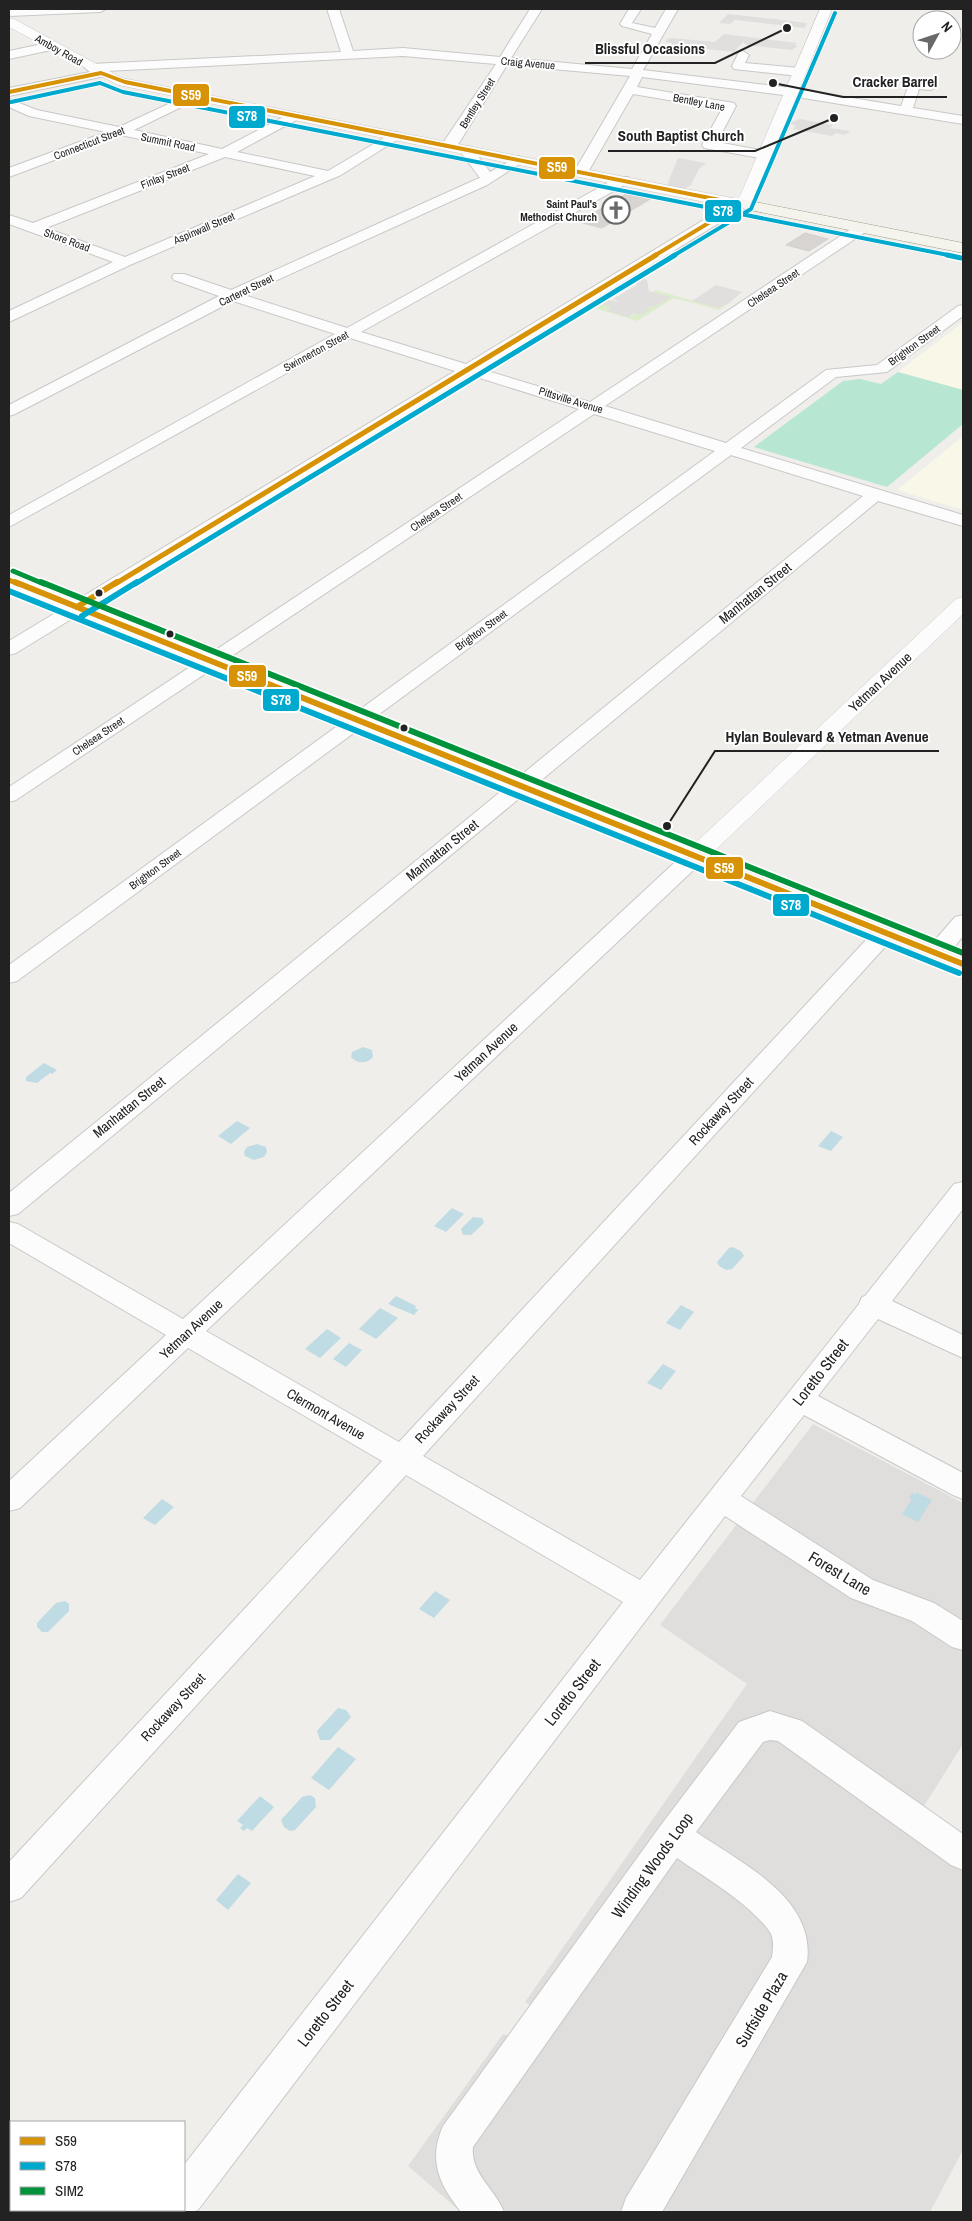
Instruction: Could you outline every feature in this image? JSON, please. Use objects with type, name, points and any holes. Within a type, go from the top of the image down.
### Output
[{"type":"main road","name":"Amboy Road","points":[[740,204],[963,248]]},
{"type":"main road","points":[[695,856],[963,964]]},
{"type":"street","points":[[9,13],[100,9]]},
{"type":"street","points":[[333,9],[348,54]]},
{"type":"street","name":"Bentley Street","points":[[448,146],[454,140],[536,9]]},
{"type":"street","points":[[635,9],[626,24],[628,26],[658,32]]},
{"type":"street","points":[[582,172],[629,90],[658,32],[672,9]]},
{"type":"street","points":[[9,649],[740,204],[747,198],[826,9]]},
{"type":"street","name":"Amboy Road","points":[[9,22],[96,70],[122,82],[740,204]]},
{"type":"street","points":[[9,55],[52,46]]},
{"type":"street","name":"Craig Avenue","points":[[9,92],[96,70],[396,52],[637,73],[791,92],[963,120]]},
{"type":"street","points":[[743,55],[738,66],[799,72]]},
{"type":"street","points":[[906,111],[914,84],[931,86]]},
{"type":"street","name":"Bentley Lane","points":[[629,90],[730,106],[709,145],[765,156]]},
{"type":"street","name":"Connecticut Street","points":[[9,173],[148,120],[194,96]]},
{"type":"street","name":"Summit Road","points":[[9,103],[22,110],[119,132],[329,175]]},
{"type":"street","points":[[9,115],[22,110]]},
{"type":"street","name":"Finlay Street","points":[[33,228],[223,153],[293,116]]},
{"type":"street","name":"Aspinwall Street","points":[[9,317],[125,262],[329,175],[397,136]]},
{"type":"street","points":[[466,150],[488,179]]},
{"type":"street","name":"Carteret Street","points":[[9,411],[233,296],[488,179],[519,160]]},
{"type":"street","name":"Swinnerton Street","points":[[9,522],[623,180]]},
{"type":"street","name":"Shore Road","points":[[9,219],[125,262]]},
{"type":"street","name":"Chelsea Street","points":[[9,796],[862,228]]},
{"type":"street","name":"Pittsville Avenue","points":[[180,277],[348,333],[963,521]]},
{"type":"street","name":"Brighton Street","points":[[9,976],[832,373],[881,369],[963,309]]},
{"type":"street","name":"Manhattan Street","points":[[9,1207],[876,494]]},
{"type":"street","points":[[9,580],[695,856]]},
{"type":"street","name":"Yetman Avenue","points":[[9,1499],[963,603]]},
{"type":"street","points":[[936,953],[963,922]]},
{"type":"street","name":"Rockaway Street","points":[[9,1886],[886,932]]},
{"type":"street","name":"Loretto Street","points":[[185,2195],[721,1498],[872,1304],[961,1196]]},
{"type":"street","name":"Clermont Avenue","points":[[9,1231],[644,1598]]},
{"type":"street","points":[[872,1304],[963,1347]]},
{"type":"street","points":[[799,1399],[963,1487]]},
{"type":"street","name":"Forest Lane","points":[[721,1498],[862,1588],[923,1612],[963,1637]]},
{"type":"street","name":"Winding Woods Loop","points":[[485,2212],[460,2178],[455,2167],[452,2156],[456,2139],[673,1836],[751,1732],[768,1724],[790,1731],[963,1854]]},
{"type":"street","name":"Surfside Plaza","points":[[640,2212],[789,1962],[792,1945],[785,1925],[767,1903],[673,1836]]},
{"type":"shaded area","points":[[728,14],[807,23],[805,28],[735,20],[730,24],[719,23]]},
{"type":"shaded area","points":[[724,34],[797,43],[795,45],[798,46],[792,50],[746,45],[743,42],[734,52],[671,45],[672,43],[665,42],[667,39],[672,38],[715,42]]},
{"type":"shaded area","points":[[800,119],[833,125],[830,128],[850,131],[845,135],[836,133],[832,136],[793,129],[796,126],[791,124],[792,122]]},
{"type":"shaded area","points":[[678,158],[706,163],[699,169],[691,185],[684,189],[667,185]]},
{"type":"shaded area","points":[[640,278],[647,280],[649,291],[671,297],[656,306],[647,308],[650,309],[641,315],[634,313],[628,317],[608,311],[611,307],[599,303],[604,299],[621,302],[613,299],[637,285],[633,282]]},
{"type":"shaded area","points":[[716,285],[742,292],[729,303],[718,308],[692,301]]},
{"type":"shaded area","points":[[963,322],[963,390],[898,372]]},
{"type":"shaded area","points":[[963,436],[963,510],[897,490]]},
{"type":"shaded area","points":[[813,1424],[963,1503],[963,1744],[924,1806],[961,1832],[963,1831],[963,2150],[930,2212],[461,2212],[408,2166],[503,2034],[512,2038],[530,2005],[525,2002],[747,1684],[660,1625]]},
{"type":"green space","points":[[655,290],[718,308],[729,303],[719,310],[674,298],[637,321],[591,307],[599,303],[611,307],[609,310],[628,317],[670,297],[653,292]]},
{"type":"green space","points":[[898,372],[963,390],[963,424],[887,487],[754,447],[843,381],[860,379],[881,384]]},
{"type":"water","points":[[363,1047],[372,1050],[373,1057],[371,1059],[359,1062],[351,1057],[352,1052]]},
{"type":"water","points":[[44,1063],[57,1070],[37,1083],[26,1081],[26,1077]]},
{"type":"water","points":[[237,1121],[250,1128],[231,1144],[218,1136]]},
{"type":"water","points":[[831,1131],[843,1137],[831,1151],[818,1146]]},
{"type":"water","points":[[257,1144],[266,1147],[267,1152],[264,1157],[254,1160],[245,1156],[244,1152],[247,1147]]},
{"type":"water","points":[[452,1208],[464,1214],[446,1232],[434,1226]]},
{"type":"water","points":[[473,1217],[482,1218],[484,1223],[471,1235],[463,1235],[461,1229]]},
{"type":"water","points":[[733,1247],[742,1252],[744,1256],[732,1269],[726,1270],[719,1266],[717,1262],[729,1248]]},
{"type":"water","points":[[396,1296],[416,1306],[415,1308],[418,1310],[414,1315],[388,1304]]},
{"type":"water","points":[[681,1305],[694,1312],[680,1330],[666,1323]]},
{"type":"water","points":[[380,1308],[398,1318],[376,1339],[359,1329]]},
{"type":"water","points":[[327,1329],[341,1338],[320,1358],[305,1349]]},
{"type":"water","points":[[349,1343],[362,1350],[346,1367],[333,1359]]},
{"type":"water","points":[[663,1364],[676,1371],[661,1390],[647,1383]]},
{"type":"water","points":[[916,1492],[932,1500],[918,1522],[902,1514],[912,1499],[909,1498],[912,1493],[915,1495]]},
{"type":"water","points":[[162,1499],[174,1507],[155,1525],[143,1518]]},
{"type":"water","points":[[435,1591],[450,1600],[434,1618],[419,1609]]},
{"type":"water","points":[[65,1601],[69,1604],[69,1611],[48,1632],[42,1632],[37,1627],[37,1623],[56,1603]]},
{"type":"water","points":[[338,1708],[346,1710],[351,1717],[330,1740],[320,1740],[317,1731]]},
{"type":"water","points":[[338,1747],[356,1759],[329,1790],[311,1778]]},
{"type":"water","points":[[310,1795],[315,1798],[316,1807],[295,1830],[290,1831],[284,1827],[281,1820],[302,1797]]},
{"type":"water","points":[[260,1796],[274,1807],[252,1831],[247,1828],[244,1831],[240,1828],[243,1825],[237,1821]]},
{"type":"water","points":[[238,1874],[251,1883],[228,1910],[216,1900]]},
{"type":"building","name":"Saint Paul's Methodist Church","points":[[629,192],[652,198],[602,228],[579,222]]},
{"type":"building","points":[[805,233],[828,239],[809,251],[786,245]]},
{"type":"transit line","name":"S78","points":[[82,616],[751,209],[835,13]]},
{"type":"transit line","name":"S59","points":[[9,92],[101,73],[125,82],[740,204]]},
{"type":"transit line","name":"S78","points":[[11,102],[100,83],[123,92],[961,258]]},
{"type":"transit line","name":"S59","points":[[77,607],[740,204]]},
{"type":"transit line","name":"SIM2","points":[[13,571],[963,953]]},
{"type":"transit line","name":"S59","points":[[9,580],[963,964]]},
{"type":"transit line","name":"S78","points":[[9,591],[959,973]]},
{"type":"place","name":"Blissful Occasions","points":[[787,28]]},
{"type":"place","name":"Cracker Barrel","points":[[773,83]]},
{"type":"place","name":"South Baptist Church","points":[[834,118]]},
{"type":"place","name":"Saint Paul's Methodist Church","points":[[616,210]]},
{"type":"place","name":"Hylan Boulevard & Yetman Avenue","points":[[667,826]]}]
